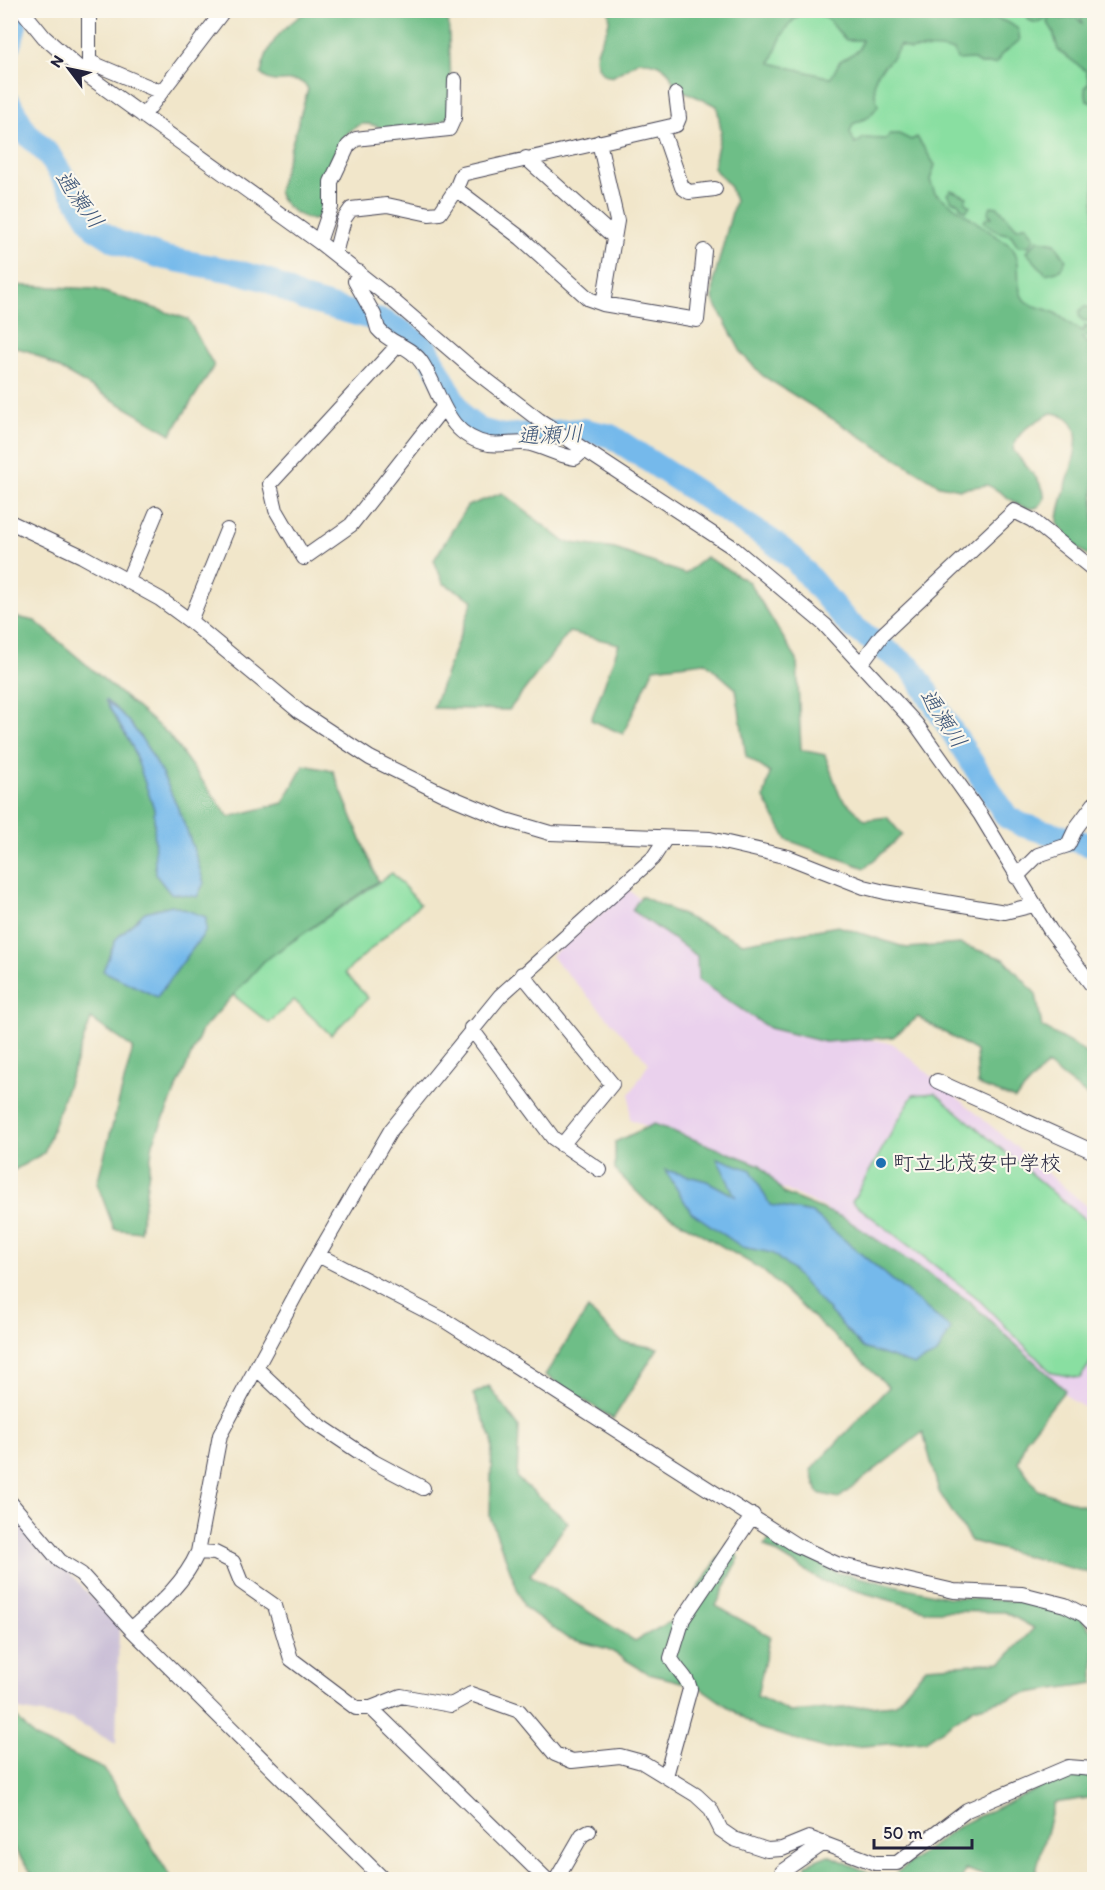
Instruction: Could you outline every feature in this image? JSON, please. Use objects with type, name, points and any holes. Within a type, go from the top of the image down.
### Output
[{"type":"street","points":[[89,10],[89,69]]},
{"type":"street","points":[[143,116],[224,10]]},
{"type":"street","points":[[27,13],[57,50],[89,69],[143,116],[335,254],[475,371],[539,420],[731,546],[866,656],[938,753],[980,814],[1034,906],[1095,988]]},
{"type":"street","points":[[89,69],[161,92]]},
{"type":"street","points":[[319,242],[331,207],[331,182],[348,146],[356,139],[449,129],[454,118],[455,80]]},
{"type":"street","points":[[335,254],[344,219],[351,209],[387,205],[429,214],[440,213],[456,189],[462,174],[662,129],[679,122],[676,94]]},
{"type":"street","points":[[662,129],[682,187],[689,192],[715,189]]},
{"type":"street","points":[[599,142],[617,220],[603,304]]},
{"type":"street","points":[[526,158],[614,237]]},
{"type":"street","points":[[456,189],[521,238],[589,299],[603,304],[697,320],[704,251]]},
{"type":"street","points":[[358,272],[355,281],[372,312],[378,329],[412,352],[422,363],[442,409],[460,431],[488,444],[529,443],[563,457],[575,458],[579,446]]},
{"type":"street","points":[[372,312],[390,298]]},
{"type":"street","points":[[399,344],[270,484],[276,510],[304,558],[351,525],[442,409]]},
{"type":"street","points":[[866,656],[882,635],[1014,511],[1032,520],[1095,570]]},
{"type":"street","points":[[128,580],[156,513]]},
{"type":"street","points":[[10,522],[128,580],[190,621],[300,712],[370,758],[414,781],[507,820],[550,832],[710,838],[788,857],[864,887],[885,892],[1005,912],[1034,906]]},
{"type":"street","points":[[190,621],[227,530]]},
{"type":"street","points":[[1016,877],[1038,855],[1068,845],[1076,828],[1095,804]]},
{"type":"street","points":[[131,1629],[177,1586],[193,1566],[198,1552],[220,1436],[318,1255],[391,1130],[471,1028],[522,974],[653,858],[666,838]]},
{"type":"street","points":[[522,974],[612,1084],[562,1144]]},
{"type":"street","points":[[471,1028],[554,1138],[600,1170]]},
{"type":"street","points":[[937,1081],[1095,1152]]},
{"type":"street","points":[[318,1255],[444,1320],[753,1515],[796,1545],[837,1564],[954,1591],[1022,1594],[1065,1605],[1084,1615],[1095,1625]]},
{"type":"street","points":[[256,1368],[310,1419],[374,1462],[423,1488]]},
{"type":"street","points":[[10,1502],[60,1561],[81,1574],[131,1629],[384,1880]]},
{"type":"street","points":[[666,1776],[690,1689],[689,1681],[676,1671],[670,1658],[683,1619],[753,1515]]},
{"type":"street","points":[[198,1552],[215,1553],[233,1562],[241,1582],[275,1606],[291,1659],[356,1708],[371,1708],[401,1696],[451,1705],[471,1694],[519,1711],[555,1754],[572,1761],[621,1756],[642,1762],[696,1795],[710,1808],[721,1830],[734,1839],[766,1850],[782,1849],[809,1838],[875,1863],[897,1863],[967,1810],[1068,1767],[1095,1769]]},
{"type":"street","points":[[371,1708],[547,1880]]},
{"type":"street","points":[[555,1880],[582,1835],[589,1831]]},
{"type":"street","points":[[778,1880],[782,1872],[824,1843]]},
{"type":"shaded area","name":"町立北茂安中学校","points":[[629,890],[705,953],[815,1032],[892,1043],[1094,1212],[1094,1413],[1073,1401],[960,1301],[823,1207],[630,1119],[630,1094],[649,1063],[551,956]]},
{"type":"shaded area","points":[[10,1506],[119,1628],[116,1744],[71,1719],[19,1710],[11,1700]]},
{"type":"green space","points":[[974,10],[1009,23],[1018,29],[1020,40],[1001,55],[996,64],[980,64],[972,59],[957,60],[954,51],[925,48],[910,50],[900,45],[876,76],[875,92],[878,106],[869,117],[853,124],[850,132],[855,144],[864,138],[886,139],[890,134],[899,134],[911,140],[917,137],[935,165],[930,180],[935,193],[1012,247],[1017,259],[1019,288],[1023,299],[1030,304],[1053,312],[1079,329],[1084,331],[1085,325],[1092,329],[1091,334],[1082,338],[1094,349],[1094,560],[1074,545],[1058,524],[1059,510],[1074,458],[1076,441],[1075,428],[1067,418],[1051,413],[1027,427],[1015,442],[1013,449],[1044,491],[1044,498],[1039,506],[1026,508],[987,485],[960,489],[939,485],[763,376],[742,354],[713,299],[714,279],[735,201],[729,185],[713,168],[721,131],[717,106],[677,88],[665,68],[652,63],[639,61],[612,77],[604,75],[596,59],[607,28],[609,11]],"holes":[[[808,11],[830,21],[846,40],[862,40],[859,50],[840,61],[831,78],[771,63],[780,39],[794,19]]]},
{"type":"green space","points":[[307,11],[448,11],[452,110],[441,122],[397,129],[363,124],[347,134],[338,147],[333,161],[325,204],[320,214],[313,220],[291,210],[278,191],[308,89],[298,81],[273,81],[261,74],[271,45],[290,23]]},
{"type":"green space","points":[[761,11],[1094,11],[1094,398],[789,168]]},
{"type":"green space","points":[[1026,11],[1052,11],[1043,20],[1035,23],[1027,19]]},
{"type":"green space","points":[[1080,11],[1094,11],[1094,104],[1087,101],[1085,88],[1089,82],[1086,71],[1058,50],[1053,31],[1047,21],[1051,15],[1062,19],[1076,17],[1082,23]]},
{"type":"green space","points":[[951,190],[967,197],[965,202],[970,207],[966,211],[960,207],[959,203],[952,201],[947,194]]},
{"type":"green space","points":[[991,206],[998,207],[1017,228],[1026,225],[1035,238],[1029,246],[1018,246],[1011,235],[998,232],[984,222],[986,218],[992,217],[988,213]]},
{"type":"green space","points":[[1038,240],[1055,243],[1066,260],[1060,270],[1046,274],[1026,252]]},
{"type":"green space","points":[[10,285],[95,289],[188,319],[214,366],[171,434],[31,352],[11,346]]},
{"type":"green space","points":[[1083,307],[1089,307],[1093,314],[1089,321],[1083,321],[1079,317],[1079,311]]},
{"type":"green space","points":[[502,493],[565,542],[615,549],[685,574],[706,557],[749,582],[797,660],[801,750],[825,755],[840,796],[865,820],[887,817],[902,835],[865,868],[787,840],[764,798],[770,773],[746,756],[736,689],[705,662],[654,668],[623,734],[591,720],[619,644],[569,632],[509,710],[433,708],[473,600],[443,583],[434,560],[467,506]]},
{"type":"green space","points":[[11,616],[35,621],[168,734],[229,817],[283,803],[304,765],[333,771],[378,881],[264,961],[202,1030],[153,1143],[140,1232],[114,1229],[97,1183],[133,1048],[91,1019],[44,1153],[11,1172]]},
{"type":"green space","points":[[392,873],[420,904],[345,973],[368,998],[331,1035],[294,1000],[269,1023],[233,995],[264,961]]},
{"type":"green space","points":[[641,896],[743,943],[838,926],[907,948],[960,944],[1004,959],[1036,994],[1042,1027],[1081,1049],[1094,1062],[1094,1101],[1047,1065],[1015,1099],[978,1085],[976,1051],[918,1017],[893,1037],[825,1042],[769,1028],[698,980],[697,956],[632,910]]},
{"type":"green space","points":[[935,1093],[1094,1227],[1094,1358],[1080,1378],[1052,1373],[976,1297],[852,1202],[913,1095]]},
{"type":"green space","points":[[654,1124],[760,1165],[785,1194],[844,1218],[969,1301],[1065,1390],[1026,1439],[1018,1462],[1038,1490],[1094,1509],[1094,1569],[1089,1573],[971,1541],[939,1492],[923,1432],[839,1498],[818,1493],[811,1470],[889,1387],[761,1269],[648,1203],[615,1170],[615,1142]]},
{"type":"green space","points":[[588,1309],[622,1342],[658,1348],[613,1419],[545,1375]]},
{"type":"green space","points":[[489,1386],[519,1427],[517,1478],[568,1522],[530,1575],[635,1641],[679,1617],[729,1542],[739,1558],[716,1606],[770,1636],[757,1696],[790,1712],[895,1704],[926,1667],[1002,1662],[1034,1628],[1005,1612],[928,1611],[822,1581],[764,1545],[772,1537],[836,1572],[947,1597],[1033,1602],[1078,1615],[1094,1633],[1094,1683],[1028,1693],[974,1708],[925,1741],[827,1749],[758,1728],[698,1686],[649,1674],[608,1649],[567,1638],[524,1607],[490,1517],[492,1439],[473,1394]]},
{"type":"green space","points":[[11,1711],[35,1738],[104,1769],[172,1879],[36,1879],[11,1844]]},
{"type":"green space","points":[[1073,1772],[1094,1772],[1094,1797],[1054,1803],[1034,1879],[993,1879],[965,1869],[962,1879],[887,1880],[960,1825]]},
{"type":"green space","points":[[828,1855],[884,1879],[811,1879],[806,1877],[806,1864]]},
{"type":"water","points":[[105,700],[138,734],[166,783],[189,836],[204,883],[197,897],[170,893],[155,874],[154,809],[132,746]]},
{"type":"water","points":[[172,905],[206,917],[206,931],[157,997],[103,971],[116,939],[145,912]]},
{"type":"water","points":[[717,1158],[751,1170],[770,1205],[812,1213],[951,1329],[937,1354],[914,1365],[863,1348],[792,1270],[772,1253],[742,1247],[691,1212],[665,1170],[707,1181],[735,1196]]},
{"type":"waterway","points":[[15,25],[20,11]]},
{"type":"waterway","name":"通瀬川","points":[[10,44],[15,25]]},
{"type":"waterway","name":"通瀬川","points":[[10,104],[26,133],[49,155],[95,228],[117,242],[165,258],[267,280],[303,299],[385,322],[427,349],[462,417],[480,430],[503,436],[583,430],[611,436],[770,540],[793,558],[848,623],[912,669],[1007,817],[1022,825],[1094,846]]},
{"type":"place","name":"町立北茂安中学校","points":[[881,1163]]}]
